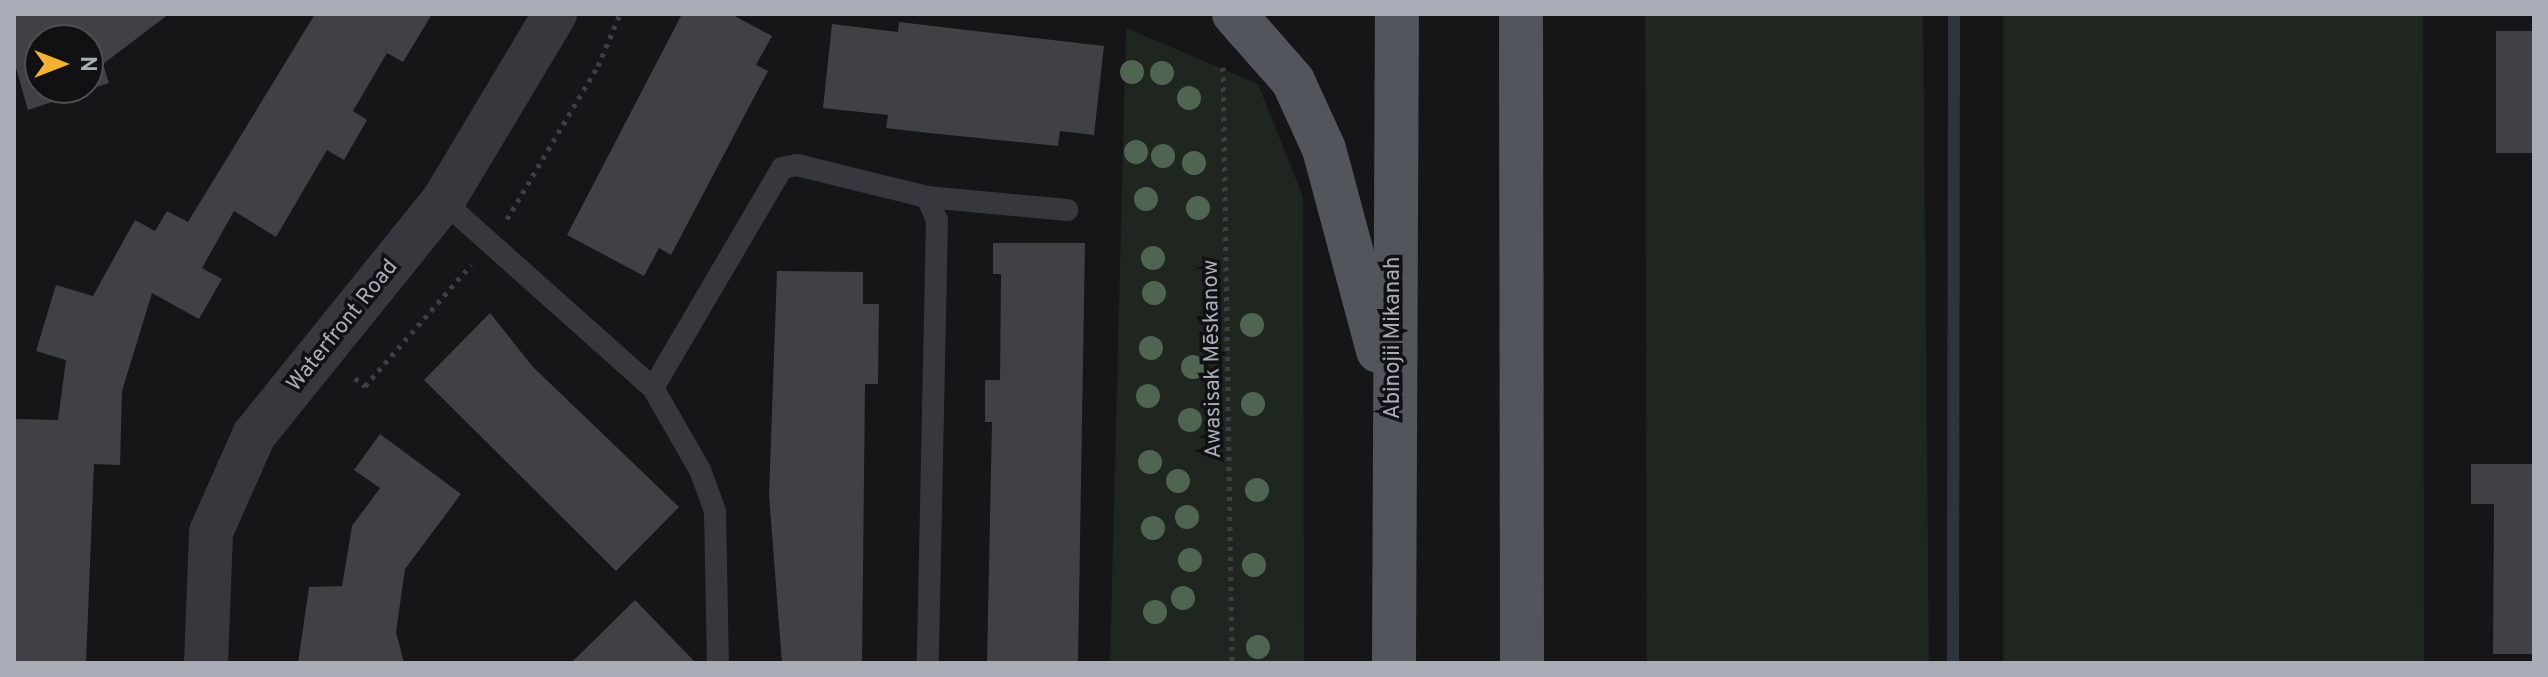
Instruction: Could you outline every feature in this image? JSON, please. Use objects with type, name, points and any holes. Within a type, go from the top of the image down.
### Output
[{"type":"main road","points":[[1234,14],[1293,81],[1324,149],[1393,411]]},
{"type":"main road","name":"Abinojii Mikanah","points":[[1394,663],[1397,14]]},
{"type":"main road","points":[[1521,14],[1522,663]]},
{"type":"street","name":"Waterfront Road","points":[[206,663],[211,532],[254,435],[443,201],[555,14]]},
{"type":"lane","points":[[653,388],[782,168],[797,165],[927,197],[1067,210]]},
{"type":"lane","points":[[927,197],[937,220],[928,663]]},
{"type":"lane","points":[[443,201],[653,388],[700,470],[715,511],[718,663]]},
{"type":"path","name":"Awasisak Mēskanow","points":[[1226,56],[1220,79],[1232,663]]},
{"type":"shaded area","points":[[1645,14],[1923,14],[1929,663],[1647,663]]},
{"type":"shaded area","points":[[2003,14],[2423,14],[2424,663],[2003,663]]},
{"type":"shaded area","points":[[1126,28],[1258,84],[1303,197],[1304,663],[1110,663]]},
{"type":"building","points":[[14,14],[169,14],[104,63],[104,24],[24,24],[24,96],[14,61]]},
{"type":"building","points":[[315,14],[432,14],[403,62],[387,53],[353,111],[367,120],[344,160],[327,150],[276,237],[234,211],[202,268],[222,279],[199,319],[152,293],[122,391],[120,465],[94,464],[86,663],[14,663],[15,419],[58,420],[66,360],[36,351],[56,285],[93,296],[135,220],[155,231],[167,211],[188,222]]},
{"type":"building","points":[[682,14],[731,14],[772,36],[756,65],[768,71],[671,255],[659,248],[644,276],[567,235]]},
{"type":"building","points":[[899,22],[1104,46],[1094,135],[1060,131],[1058,146],[886,128],[888,115],[823,108],[832,24],[898,32]]},
{"type":"building","points":[[2496,31],[2534,31],[2534,153],[2496,153]]},
{"type":"building","points":[[104,67],[109,83],[104,85]]},
{"type":"building","points":[[26,104],[46,104],[28,110]]},
{"type":"building","points":[[993,243],[1085,243],[1078,663],[987,662],[992,422],[985,422],[985,380],[1000,380],[1001,274],[993,274]]},
{"type":"building","points":[[777,271],[863,272],[863,304],[879,304],[878,384],[865,384],[862,663],[782,663],[769,495]]},
{"type":"building","points":[[490,313],[533,367],[679,507],[616,571],[424,380]]},
{"type":"building","points":[[380,434],[461,494],[405,569],[396,632],[404,663],[298,663],[309,587],[342,586],[352,526],[380,488],[354,470]]},
{"type":"building","points":[[2471,464],[2534,464],[2534,654],[2493,654],[2494,504],[2471,504]]},
{"type":"building","points":[[635,600],[696,663],[571,663]]},
{"type":"waterway","points":[[1953,663],[1954,14]]}]
